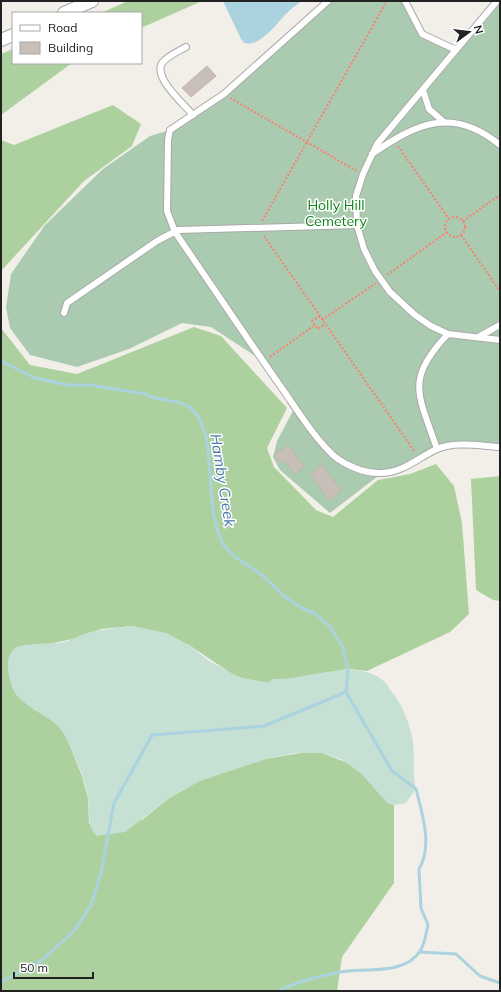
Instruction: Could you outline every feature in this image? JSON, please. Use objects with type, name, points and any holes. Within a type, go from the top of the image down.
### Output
[{"type":"street","points":[[66,12],[92,1]]},
{"type":"street","points":[[1,40],[12,35]]},
{"type":"lane","points":[[328,1],[224,94],[170,130],[168,140],[167,211],[175,232],[263,361],[328,451],[343,462],[361,470],[382,473],[397,470],[421,459],[437,449],[449,445],[500,447]]},
{"type":"lane","points":[[405,1],[422,34],[456,50]]},
{"type":"lane","points":[[497,1],[377,144],[363,174],[356,196],[357,225],[364,249],[390,292],[415,315],[448,334],[480,336],[500,340]]},
{"type":"lane","points":[[186,47],[168,57],[162,63],[160,70],[162,78],[168,87],[193,115]]},
{"type":"lane","points":[[423,90],[429,109],[444,122]]},
{"type":"lane","points":[[372,154],[394,140],[418,128],[450,121],[470,125],[490,136],[500,145]]},
{"type":"lane","points":[[64,313],[67,303],[157,241],[175,232],[357,225]]},
{"type":"lane","points":[[480,336],[500,325]]},
{"type":"lane","points":[[437,449],[418,392],[419,379],[425,361],[448,334]]},
{"type":"path","points":[[388,1],[258,228],[421,459]]},
{"type":"path","points":[[224,94],[363,174]]},
{"type":"path","points":[[394,140],[449,219]]},
{"type":"path","points":[[464,221],[500,195]]},
{"type":"path","points":[[457,217],[464,221],[465,230],[462,235],[455,237],[447,232],[445,226],[449,219],[457,217]]},
{"type":"path","points":[[322,320],[447,232]]},
{"type":"path","points":[[462,235],[500,291]]},
{"type":"path","points":[[320,316],[312,321],[318,329],[325,324]]},
{"type":"path","points":[[263,361],[315,325]]},
{"type":"green space","points":[[128,1],[202,1],[142,28],[142,12],[103,12]]},
{"type":"green space","name":"Holly Hill Cemetery","points":[[328,1],[405,1],[422,34],[456,50],[497,1],[500,1],[500,447],[449,445],[382,473],[330,513],[280,470],[273,457],[277,441],[295,407],[263,361],[211,327],[182,323],[129,349],[77,367],[30,355],[10,328],[6,307],[11,274],[45,225],[103,169],[150,136],[170,130],[203,109]]},
{"type":"green space","points":[[12,49],[12,64],[71,64],[1,115],[1,54]]},
{"type":"green space","points":[[113,105],[141,124],[132,146],[84,181],[1,271],[1,140],[14,145]]},
{"type":"green space","points":[[194,327],[221,336],[287,408],[267,448],[274,467],[316,510],[333,517],[378,480],[410,474],[436,464],[454,486],[462,523],[469,614],[450,632],[367,671],[348,669],[288,680],[272,679],[269,683],[241,678],[232,674],[189,645],[132,626],[101,629],[78,638],[48,644],[33,709],[51,719],[64,731],[82,776],[88,798],[89,824],[142,820],[168,799],[199,781],[265,759],[307,752],[322,753],[348,763],[363,775],[387,802],[394,805],[394,883],[342,957],[337,991],[1,991],[1,328],[30,365],[77,374]]},
{"type":"green space","points":[[500,476],[500,601],[493,600],[476,590],[471,479]]},
{"type":"green space","points":[[133,626],[166,633],[189,645],[209,661],[241,678],[269,683],[272,679],[286,679],[331,671],[346,670],[361,671],[374,675],[387,684],[398,701],[406,718],[414,750],[414,776],[416,789],[406,803],[394,805],[387,803],[363,775],[341,759],[322,753],[295,753],[265,759],[199,781],[168,799],[125,832],[97,836],[91,828],[85,784],[68,742],[59,727],[26,704],[15,694],[8,672],[9,657],[12,651],[20,646],[59,643],[91,632]]},
{"type":"water","points":[[223,1],[302,1],[263,38],[251,43],[244,43]]},
{"type":"building","points":[[207,66],[216,76],[191,97],[182,88]]},
{"type":"building","points":[[288,445],[304,467],[294,474],[285,460],[281,463],[274,455]]},
{"type":"building","points":[[322,465],[341,491],[329,500],[310,474]]},
{"type":"waterway","name":"Hamby Creek","points":[[1,361],[35,378],[68,385],[89,385],[146,394],[151,397],[181,403],[190,407],[199,418],[207,439],[213,511],[217,529],[223,544],[234,556],[262,575],[285,597],[302,608],[316,614],[330,627],[342,646],[348,669],[346,692],[392,771],[416,789],[426,840],[423,860],[419,869],[421,908],[428,925],[420,951],[414,959],[395,967],[340,972],[317,977],[286,987],[279,991]]},
{"type":"waterway","points":[[1,982],[42,960],[74,931],[91,905],[101,873],[114,803],[152,735],[264,726],[346,692]]},
{"type":"waterway","points":[[420,952],[456,954],[480,976],[500,983]]}]
